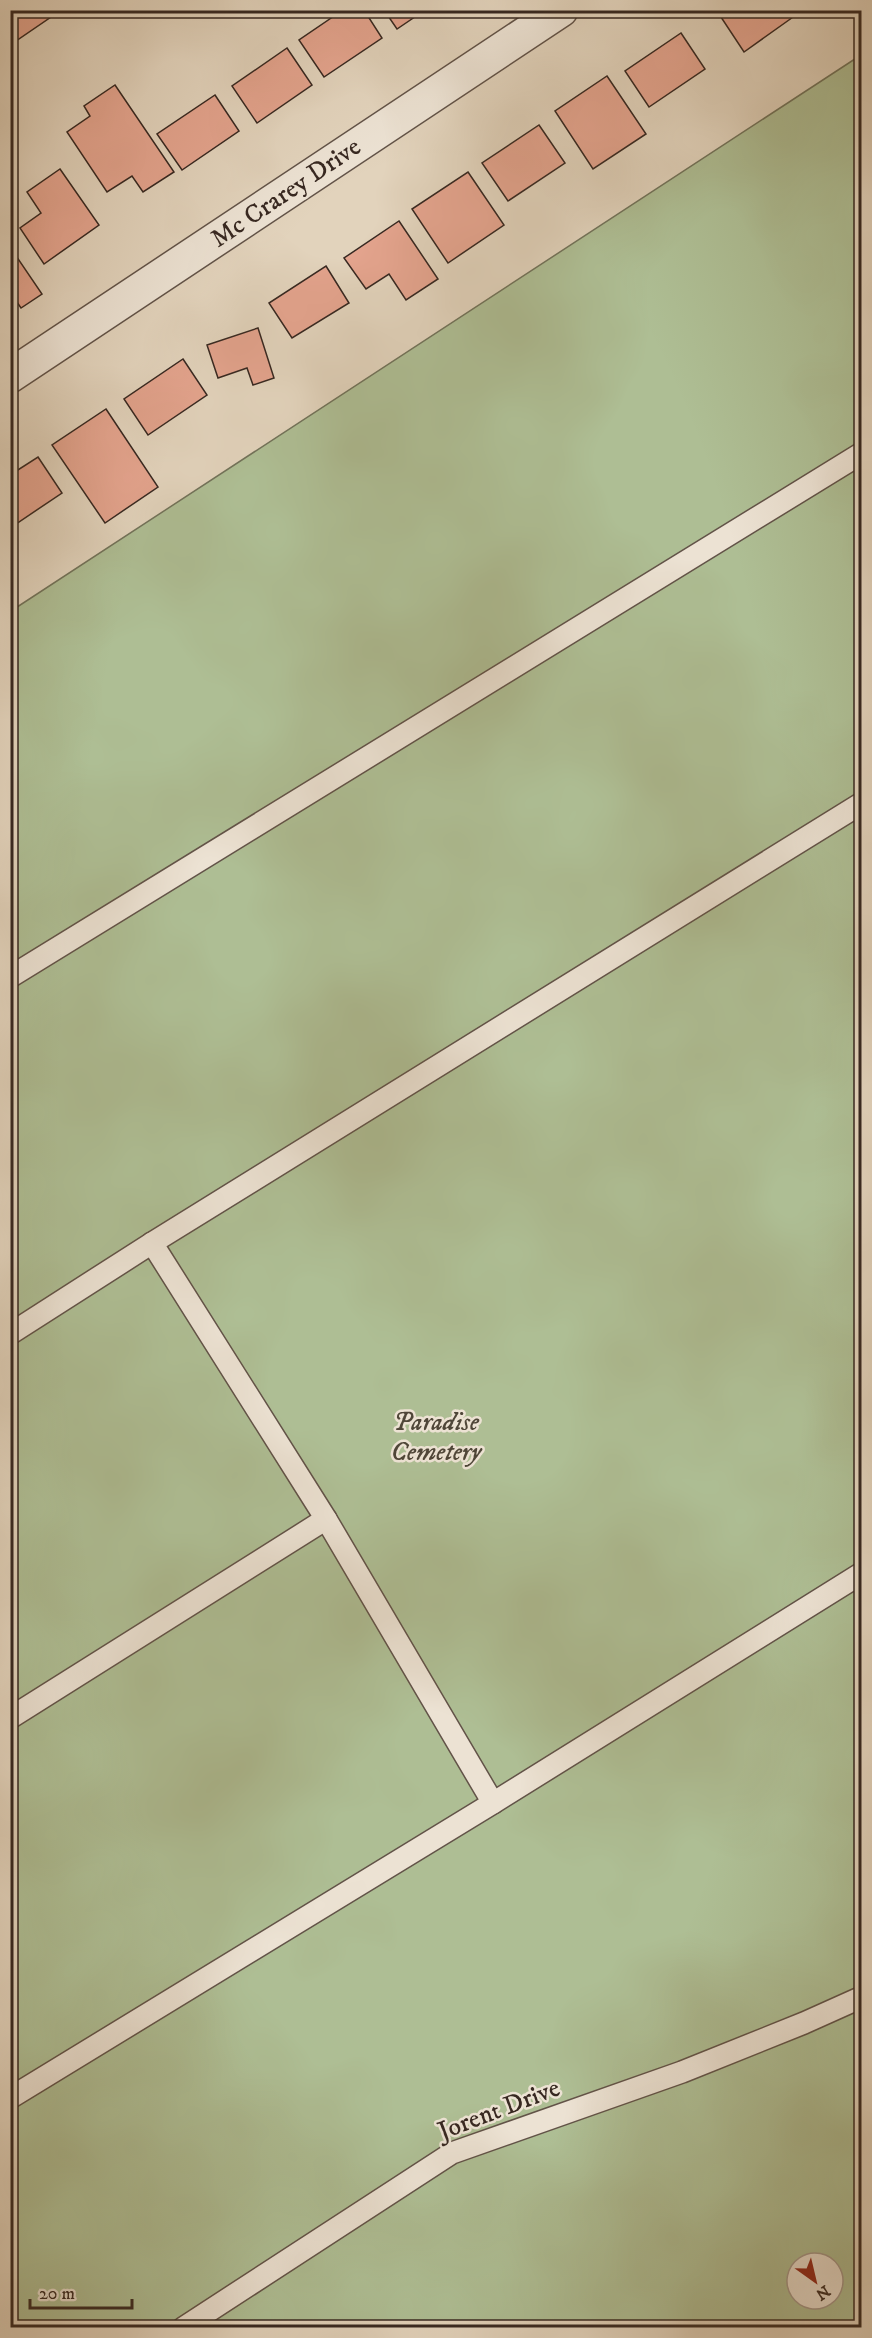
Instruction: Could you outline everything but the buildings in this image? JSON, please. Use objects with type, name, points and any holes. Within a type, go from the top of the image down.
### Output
[{"type":"street","name":"Mc Crarey Drive","points":[[10,376],[561,10]]},
{"type":"lane","points":[[10,977],[861,453]]},
{"type":"lane","points":[[10,1334],[152,1243],[861,803]]},
{"type":"lane","points":[[152,1243],[326,1519],[493,1803]]},
{"type":"lane","points":[[10,1718],[326,1519]]},
{"type":"lane","points":[[10,2098],[493,1803],[861,1573]]},
{"type":"lane","name":"Jorent Drive","points":[[183,2328],[452,2153],[682,2072],[804,2023],[861,1997]]},
{"type":"green space","name":"Paradise Cemetery","points":[[861,55],[861,2327],[11,2328],[11,611]]}]
